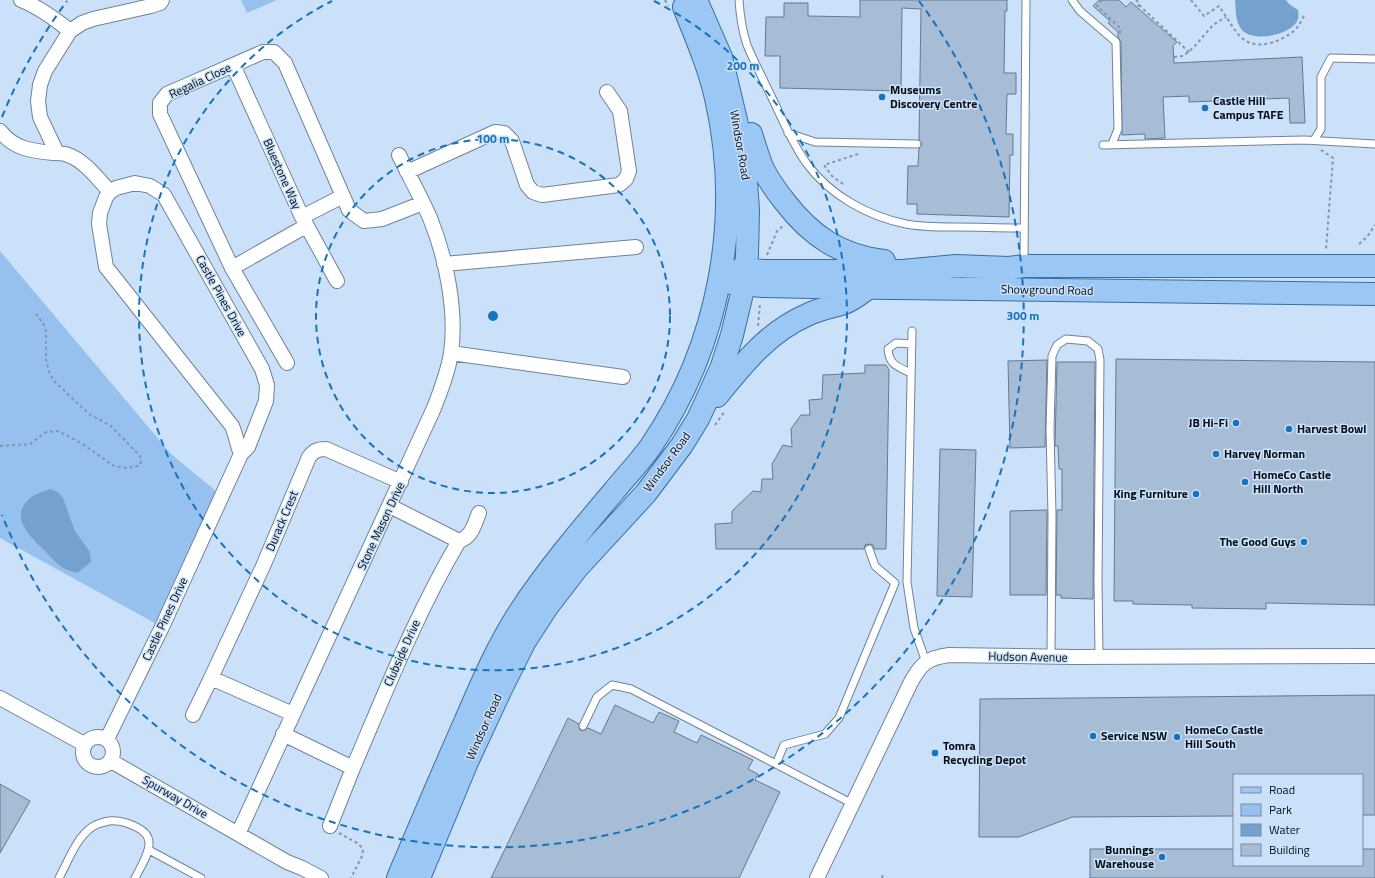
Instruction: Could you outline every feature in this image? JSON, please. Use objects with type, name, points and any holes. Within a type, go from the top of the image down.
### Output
[{"type":"main road","name":"Windsor Road","points":[[419,878],[467,762],[525,641],[547,607],[577,568],[646,493],[678,450],[706,423],[732,335],[745,277],[748,210],[744,154],[732,98],[721,56],[696,0]]},
{"type":"main road","name":"Windsor Road","points":[[398,878],[486,673],[517,616],[564,552],[650,447],[669,417],[694,368],[709,323],[721,275],[727,206],[725,161],[721,124],[712,82],[675,3]]},
{"type":"main road","points":[[721,56],[763,168],[776,191],[795,216],[810,230],[843,251],[865,258],[899,263],[956,266]]},
{"type":"main road","points":[[1348,265],[1367,247]]},
{"type":"main road","name":"Showground Road","points":[[745,277],[765,271],[902,271],[956,266],[1009,268],[1024,266],[1375,266]]},
{"type":"main road","name":"Showground Road","points":[[721,275],[869,288],[1375,294]]},
{"type":"main road","points":[[706,423],[749,357],[765,341],[786,326],[807,314],[846,302],[869,288]]},
{"type":"street","points":[[21,0],[33,4],[70,31]]},
{"type":"street","points":[[57,153],[40,117],[38,101],[40,85],[45,71],[70,31],[82,23],[152,6],[160,3],[162,0]]},
{"type":"street","name":"Regalia Close","points":[[287,363],[232,268],[160,114],[160,103],[167,94],[263,52],[274,52],[285,63],[349,210],[364,221],[382,219],[423,203]]},
{"type":"street","name":"Bluestone Way","points":[[233,65],[304,221],[337,281]]},
{"type":"street","points":[[407,172],[495,132],[504,133],[512,141],[527,185],[533,192],[542,195],[619,185],[626,179],[629,171],[620,111],[607,92]]},
{"type":"street","points":[[0,131],[10,142],[18,147],[31,151],[68,154],[78,160],[110,192],[103,202],[99,224],[106,267],[232,426],[241,454]]},
{"type":"street","name":"Stone Mason Drive","points":[[238,834],[434,408],[444,382],[451,353],[453,326],[449,287],[444,264],[430,219],[399,155]]},
{"type":"street","name":"Castle Pines Drive","points":[[107,739],[162,627],[241,454],[248,446],[266,401],[267,385],[262,369],[164,195],[158,190],[143,184],[135,183],[116,188],[110,192]]},
{"type":"street","points":[[232,268],[343,196]]},
{"type":"street","points":[[444,264],[636,247]]},
{"type":"street","points":[[451,353],[623,377]]},
{"type":"street","name":"Durack Crest","points":[[193,715],[264,564],[309,457],[314,451],[320,449],[326,450],[401,482]]},
{"type":"street","points":[[390,506],[459,541]]},
{"type":"street","name":"Clubside Drive","points":[[330,826],[353,768],[424,603],[459,541],[466,539],[472,531],[478,513]]},
{"type":"street","name":"Hudson Avenue","points":[[926,662],[939,656],[1375,656]]},
{"type":"street","points":[[817,878],[910,682],[917,671],[926,662]]},
{"type":"street","points":[[211,678],[292,714]]},
{"type":"street","points":[[0,698],[84,744]]},
{"type":"street","points":[[283,734],[353,768]]},
{"type":"street","points":[[97,737],[107,739],[114,754],[111,761],[102,767],[92,766],[84,760],[84,744],[92,738],[97,737]]},
{"type":"street","name":"Spurway Drive","points":[[111,761],[238,834]]},
{"type":"street","points":[[238,834],[287,862],[321,878]]},
{"type":"street","points":[[287,862],[305,878]]},
{"type":"lane","points":[[739,0],[740,17],[747,44],[793,143],[806,163],[819,178],[851,203],[878,216],[906,224],[921,226],[1024,228]]},
{"type":"lane","points":[[1024,266],[1026,0]]},
{"type":"lane","points":[[1072,0],[1080,11],[1116,42],[1118,129],[1112,144]]},
{"type":"lane","points":[[1314,140],[1320,129],[1321,77],[1331,58],[1375,59]]},
{"type":"lane","points":[[788,133],[815,142],[917,144]]},
{"type":"lane","points":[[1103,145],[1314,140],[1375,144]]},
{"type":"lane","points":[[912,332],[907,582],[914,628],[926,662]]},
{"type":"lane","points":[[1051,657],[1052,515],[1050,429],[1052,356],[1057,345],[1066,339],[1088,341],[1098,349],[1100,360],[1098,580],[1099,657]]},
{"type":"lane","points":[[911,373],[894,365],[888,358],[888,349],[896,343],[912,344]]},
{"type":"lane","points":[[776,764],[784,745],[825,734],[839,718],[895,583],[875,566],[869,549]]},
{"type":"lane","points":[[583,726],[597,697],[612,685],[631,689],[853,804]]},
{"type":"lane","points":[[59,878],[77,844],[84,835],[100,822],[110,821],[123,822],[139,828],[147,835],[150,841],[149,850],[135,878]]},
{"type":"lane","points":[[149,850],[201,878]]},
{"type":"path","points":[[665,0],[675,3]]},
{"type":"path","points":[[1136,0],[1140,4],[1138,6],[1189,52]]},
{"type":"path","points":[[1191,0],[1204,16],[1219,6],[1235,30],[1244,40],[1256,44],[1267,44],[1279,40],[1296,29],[1304,16]]},
{"type":"path","points":[[1174,56],[1183,56],[1189,52],[1213,25],[1226,17]]},
{"type":"path","points":[[1314,140],[1314,146],[1333,158],[1325,252]]},
{"type":"path","points":[[843,184],[832,176],[824,165],[861,153]]},
{"type":"path","points":[[766,257],[777,231],[783,226]]},
{"type":"path","points":[[1367,247],[1367,237],[1375,226]]},
{"type":"path","points":[[758,331],[759,308]]},
{"type":"path","points":[[0,446],[30,444],[46,432],[58,431],[81,443],[114,466],[126,468],[139,466],[141,462],[140,456],[111,426],[89,414],[54,381],[49,372],[46,359],[46,331],[43,323],[36,314]]},
{"type":"path","points":[[706,423],[727,408]]},
{"type":"path","points":[[330,826],[332,829],[359,844],[363,850],[362,856],[351,878]]},
{"type":"path","points":[[882,878],[883,872]]},
{"type":"green space","points":[[241,0],[277,0],[247,13]]},
{"type":"green space","points":[[0,251],[171,454],[222,496],[162,627],[0,538]]},
{"type":"water","points":[[1235,0],[1286,0],[1298,10],[1298,18],[1295,25],[1281,33],[1263,36],[1247,34],[1242,30],[1238,23]]},
{"type":"water","points":[[50,489],[58,492],[63,498],[75,531],[90,552],[91,562],[77,573],[61,567],[54,561],[28,533],[21,520],[23,506],[28,500],[35,495]]},
{"type":"building","points":[[860,0],[1007,0],[1007,11],[1005,11],[1004,73],[1016,73],[1016,94],[1007,94],[1006,134],[1013,134],[1013,155],[1010,155],[1009,217],[917,214],[917,204],[907,204],[908,166],[918,166],[919,148],[922,144],[919,140],[921,9],[902,8],[901,91],[780,88],[780,56],[765,56],[766,17],[784,17],[784,3],[808,3],[808,16],[860,17]]},
{"type":"building","points":[[1099,0],[1119,0],[1126,7],[1131,2],[1177,42],[1173,46],[1174,63],[1302,57],[1305,123],[1290,123],[1289,98],[1189,102],[1189,96],[1163,97],[1165,138],[1145,139],[1145,134],[1122,135],[1121,42],[1118,37],[1118,32],[1108,23],[1110,21],[1093,6]]},
{"type":"building","name":"HomeCo Castle Hill North","points":[[1116,359],[1375,362],[1375,605],[1266,603],[1266,609],[1192,608],[1192,605],[1133,604],[1133,601],[1114,601]]},
{"type":"building","points":[[1047,360],[1045,447],[1010,448],[1008,361]]},
{"type":"building","points":[[1057,362],[1095,362],[1093,599],[1061,598],[1061,595],[1056,595],[1057,510],[1062,510],[1062,469],[1059,469],[1058,446],[1055,446]]},
{"type":"building","points":[[865,365],[886,365],[889,370],[886,549],[874,549],[873,545],[870,544],[865,545],[864,549],[716,549],[715,524],[732,523],[732,511],[753,491],[761,492],[762,479],[773,479],[772,464],[783,445],[792,447],[791,429],[801,415],[810,415],[809,400],[822,399],[823,375],[865,373]]},
{"type":"building","points":[[940,449],[976,450],[972,597],[937,596]]},
{"type":"building","points":[[1047,510],[1046,595],[1010,595],[1010,511]]},
{"type":"building","name":"HomeCo Castle Hill South","points":[[1375,695],[1375,815],[1363,815],[1363,774],[1233,774],[1233,816],[1072,817],[1019,837],[979,837],[980,699]]},
{"type":"building","points":[[615,705],[653,723],[659,712],[679,721],[674,732],[697,743],[701,735],[753,760],[748,769],[758,774],[755,780],[780,792],[739,878],[491,878],[568,718],[579,724],[581,731],[588,728],[601,734]]},
{"type":"building","points":[[0,784],[30,801],[0,853]]},
{"type":"building","name":"Bunnings Warehouse","points":[[1090,849],[1233,849],[1233,866],[1363,866],[1363,849],[1375,849],[1375,878],[1090,878]]},
{"type":"place","name":"Museums Discovery Centre","points":[[882,97]]},
{"type":"place","name":"Castle Hill Campus TAFE","points":[[1205,108]]},
{"type":"place","name":"JB Hi-Fi","points":[[1236,423]]},
{"type":"place","name":"Harvest Bowl","points":[[1289,429]]},
{"type":"place","name":"Harvey Norman","points":[[1216,454]]},
{"type":"place","name":"HomeCo Castle Hill North","points":[[1245,482]]},
{"type":"place","name":"King Furniture","points":[[1196,494]]},
{"type":"place","name":"The Good Guys","points":[[1304,542]]},
{"type":"place","name":"Service NSW","points":[[1093,736]]},
{"type":"place","name":"HomeCo Castle Hill South","points":[[1177,737]]},
{"type":"place","name":"Tomra Recycling Depot","points":[[935,753]]},
{"type":"place","name":"Bunnings Warehouse","points":[[1162,857]]}]
